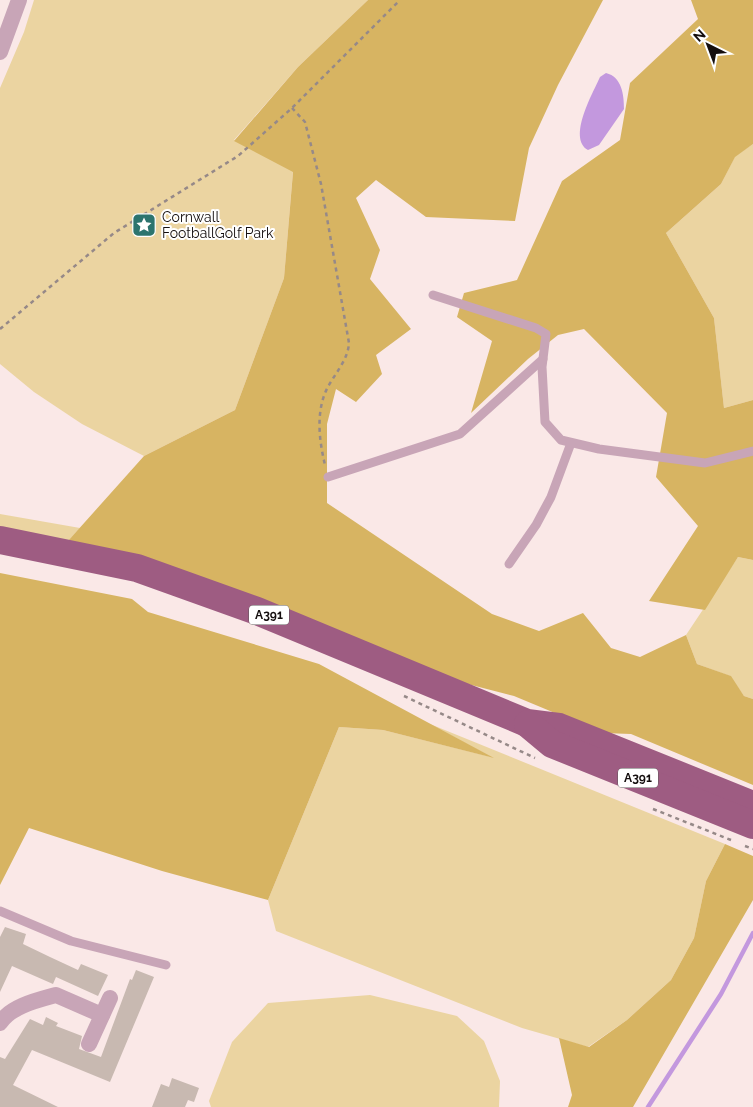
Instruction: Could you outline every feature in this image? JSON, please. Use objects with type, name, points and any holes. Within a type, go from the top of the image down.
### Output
[{"type":"highway","name":"A391","points":[[0,540],[146,571],[257,611],[527,723],[559,727],[753,805]]},
{"type":"highway","name":"A391","points":[[527,723],[552,744],[753,825]]},
{"type":"street","points":[[0,52],[19,0]]},
{"type":"street","points":[[0,1022],[4,1016],[33,1001],[56,994],[102,1015]]},
{"type":"street","points":[[89,1044],[110,998]]},
{"type":"lane","points":[[433,295],[536,328],[546,334],[542,359],[542,401],[545,422],[561,440],[598,449],[705,463],[753,451]]},
{"type":"lane","points":[[328,476],[460,434],[542,359]]},
{"type":"lane","points":[[509,564],[536,525],[551,497],[571,443]]},
{"type":"lane","points":[[0,910],[71,941],[166,965]]},
{"type":"path","points":[[0,329],[114,233],[238,156],[292,108],[400,0]]},
{"type":"path","points":[[292,108],[305,122],[321,184],[349,343],[349,351],[328,386],[320,417],[319,438],[328,476]]},
{"type":"path","points":[[402,695],[535,758]]},
{"type":"path","points":[[651,808],[753,849]]},
{"type":"shaded area","name":"Cornwall FootballGolf Park","points":[[34,0],[368,0],[298,67],[234,140],[293,171],[284,278],[235,410],[144,456],[82,424],[34,392],[0,364],[0,88],[24,32]]},
{"type":"shaded area","points":[[368,0],[603,0],[558,85],[529,148],[515,221],[426,217],[376,180],[356,198],[380,250],[370,279],[411,329],[376,355],[382,374],[356,402],[336,389],[327,424],[327,503],[492,614],[539,631],[583,613],[611,648],[640,657],[686,635],[697,664],[731,676],[744,696],[753,699],[753,785],[631,734],[603,733],[514,696],[456,681],[68,541],[144,456],[235,410],[284,278],[293,172],[234,141],[298,67]]},
{"type":"shaded area","points":[[691,0],[753,0],[753,144],[735,157],[721,184],[666,233],[714,318],[724,408],[753,400],[753,560],[738,557],[705,610],[649,601],[698,526],[656,477],[667,413],[584,329],[558,335],[528,359],[471,413],[492,341],[457,317],[464,293],[517,280],[562,181],[620,140],[630,83],[698,19]]},
{"type":"shaded area","points":[[606,73],[616,78],[619,82],[623,93],[624,109],[599,145],[588,150],[582,144],[580,136],[581,126],[600,77]]},
{"type":"shaded area","points":[[753,144],[753,400],[724,408],[714,318],[666,233],[721,184],[735,156]]},
{"type":"shaded area","points":[[0,514],[80,528],[68,541],[0,532]]},
{"type":"shaded area","points":[[738,557],[753,560],[753,699],[744,696],[730,676],[697,664],[686,635]]},
{"type":"shaded area","points":[[0,573],[132,599],[148,612],[319,664],[494,758],[383,730],[339,727],[268,900],[162,871],[29,828],[0,885]]},
{"type":"shaded area","points":[[430,724],[725,844],[706,881],[694,938],[671,980],[627,1020],[588,1047],[522,1028],[276,931],[268,900],[339,727],[383,730],[491,757]]},
{"type":"shaded area","points":[[725,844],[753,856],[753,900],[633,1107],[568,1107],[572,1095],[559,1038],[589,1047],[627,1020],[671,980],[694,938],[706,881]]},
{"type":"shaded area","points":[[370,995],[457,1016],[484,1041],[500,1081],[499,1107],[211,1107],[209,1101],[232,1042],[268,1003]]},
{"type":"building","points":[[5,927],[26,934],[23,944],[50,957],[78,970],[81,964],[108,975],[98,996],[56,977],[53,984],[12,966],[0,992],[0,937]]},
{"type":"building","points":[[136,970],[154,977],[110,1082],[32,1050],[13,1085],[58,1107],[0,1107],[0,1057],[5,1059],[30,1019],[43,1025],[46,1017],[58,1023],[56,1026],[82,1036],[79,1049],[101,1057],[130,979],[132,980]]},
{"type":"building","points":[[172,1078],[199,1088],[194,1102],[188,1100],[185,1107],[152,1107],[161,1084],[169,1087]]},
{"type":"waterway","points":[[648,1107],[721,994],[753,933]]},
{"type":"place","name":"Cornwall FootballGolf Park","points":[[144,225]]}]
